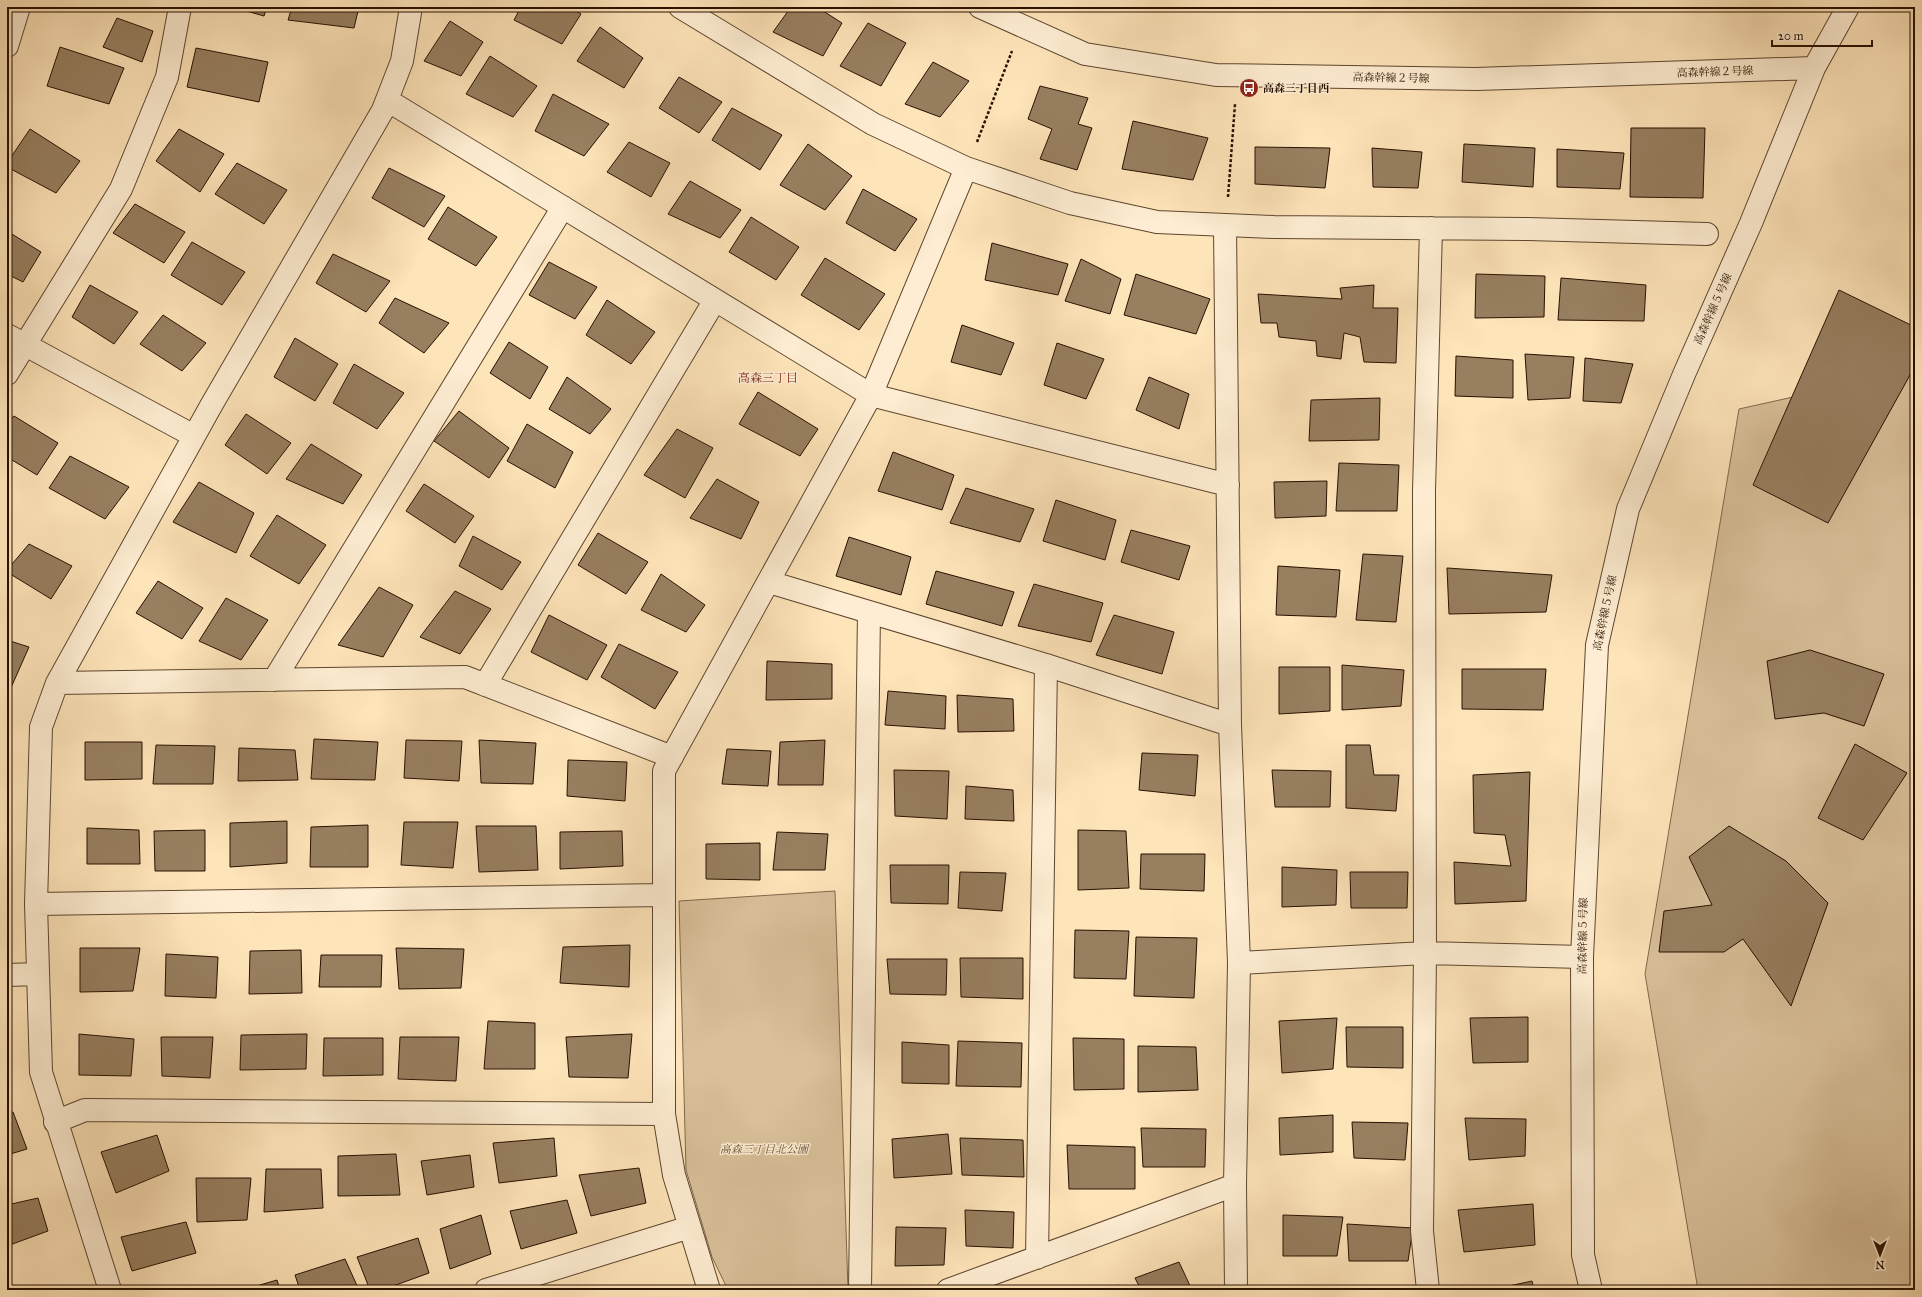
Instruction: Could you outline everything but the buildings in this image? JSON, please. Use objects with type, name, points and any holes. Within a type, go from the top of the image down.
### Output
[{"type":"street","points":[[7,46],[19,7]]},
{"type":"street","points":[[7,374],[16,340],[120,189],[167,77],[180,7]]},
{"type":"street","points":[[110,1290],[40,1072],[36,904],[40,727],[57,683],[194,436],[383,110],[402,61],[411,7]]},
{"type":"street","points":[[680,7],[874,124],[966,168],[1078,205],[1157,222],[1226,225],[1528,229],[1707,234]]},
{"type":"street","name":"高森幹線２号線","points":[[980,7],[1085,54],[1216,75],[1476,80],[1814,68]]},
{"type":"street","name":"高森幹線５号線","points":[[1591,1290],[1583,1255],[1582,957],[1597,645],[1628,509],[1685,372],[1752,223],[1814,68],[1848,7]]},
{"type":"street","points":[[387,100],[871,395],[1228,485]]},
{"type":"street","points":[[709,1290],[674,1175],[664,1114],[664,771],[871,395],[966,168]]},
{"type":"street","points":[[274,680],[563,207]]},
{"type":"street","points":[[1226,225],[1230,725],[1239,963],[1235,1185],[1236,1290]]},
{"type":"street","points":[[1428,1290],[1422,1231],[1425,953],[1424,491],[1430,228]]},
{"type":"street","points":[[485,685],[715,300]]},
{"type":"street","points":[[16,340],[194,436]]},
{"type":"street","points":[[768,582],[1046,665],[1230,725]]},
{"type":"street","points":[[860,1290],[869,612]]},
{"type":"street","points":[[1037,1258],[1046,665]]},
{"type":"street","points":[[57,683],[465,677],[672,757]]},
{"type":"street","points":[[36,904],[664,895]]},
{"type":"street","points":[[1239,963],[1425,953],[1582,957]]},
{"type":"street","points":[[7,975],[38,974]]},
{"type":"street","points":[[55,1122],[85,1110],[664,1114]]},
{"type":"street","points":[[948,1290],[1235,1185]]},
{"type":"street","points":[[490,1289],[690,1227]]},
{"type":"path","points":[[966,168],[1014,47]]},
{"type":"path","points":[[1226,225],[1236,103]]},
{"type":"green space","points":[[1915,370],[1915,1290],[1698,1290],[1645,974],[1739,409]]},
{"type":"green space","name":"高森三丁目北公園","points":[[835,891],[848,1290],[728,1290],[712,1257],[686,1170],[679,901]]},
{"type":"place","name":"高森三丁目西","points":[[1249,88]]},
{"type":"district","name":"高森三丁目","points":[[768,378]]}]
